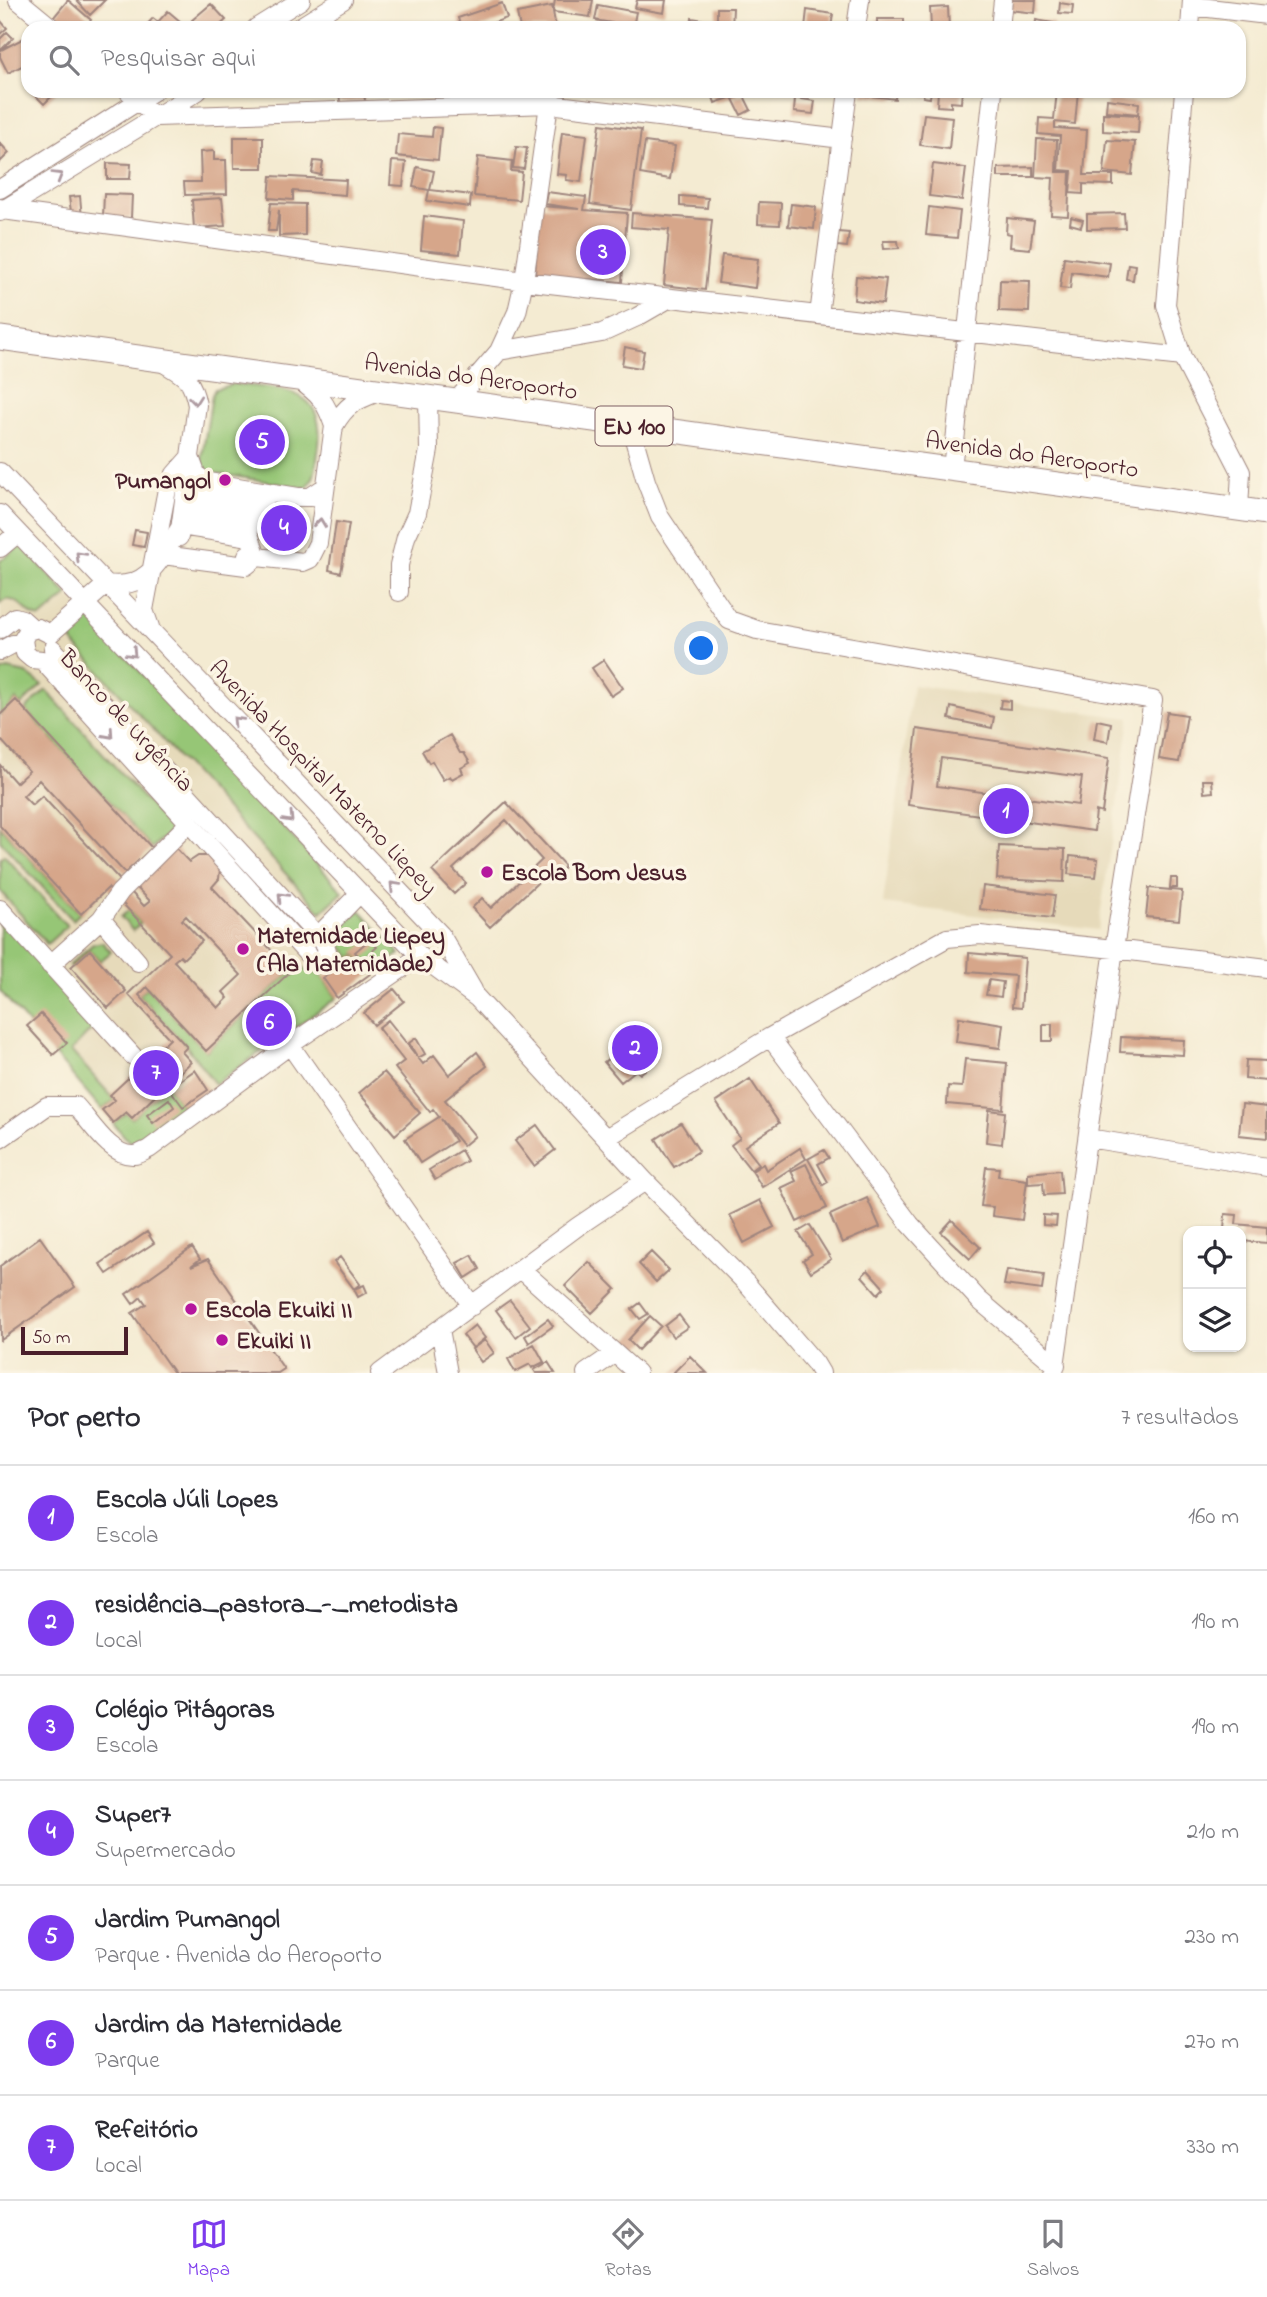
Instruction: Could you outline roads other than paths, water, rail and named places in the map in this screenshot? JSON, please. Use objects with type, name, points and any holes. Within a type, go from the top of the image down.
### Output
[{"type":"main road","name":"Avenida do Aeroporto","points":[[0,338],[1267,513]]},
{"type":"street","points":[[18,0],[44,21]]},
{"type":"street","points":[[267,21],[301,0]]},
{"type":"street","points":[[309,21],[343,0]]},
{"type":"street","points":[[857,21],[860,0]]},
{"type":"street","points":[[1001,21],[1003,0]]},
{"type":"street","points":[[1191,21],[1192,3],[1267,15]]},
{"type":"street","points":[[0,189],[134,98]]},
{"type":"street","points":[[143,98],[156,117]]},
{"type":"street","points":[[1,210],[187,98]]},
{"type":"street","points":[[819,315],[847,98]]},
{"type":"street","points":[[952,469],[992,98]]},
{"type":"street","points":[[1183,98],[1166,305],[1182,357],[1241,472],[1239,509]]},
{"type":"street","points":[[156,117],[548,104],[842,139]]},
{"type":"street","points":[[457,400],[499,351],[517,312],[524,281],[548,104]]},
{"type":"street","points":[[1,210],[524,281],[1182,357]]},
{"type":"street","points":[[499,351],[602,332],[638,317],[670,298]]},
{"type":"street","points":[[107,584],[123,587],[151,572],[179,524],[197,405],[194,389],[187,377],[159,360]]},
{"type":"street","points":[[298,379],[320,396],[328,408],[334,426]]},
{"type":"street","points":[[255,552],[303,562],[310,559],[318,543],[334,426],[342,411],[355,401],[382,390]]},
{"type":"street","points":[[399,592],[399,565],[406,537],[417,513],[429,450],[428,396]]},
{"type":"street","points":[[630,425],[646,481],[660,517],[729,620],[757,630],[1153,700],[1114,948],[1055,1369]]},
{"type":"street","points":[[190,457],[197,476],[267,507]]},
{"type":"street","points":[[151,631],[144,610],[167,489],[175,474],[190,457]]},
{"type":"street","name":"Avenida Hospital Materno Liepey","points":[[0,472],[441,935],[477,998]]},
{"type":"street","points":[[179,524],[310,497],[325,487]]},
{"type":"street","points":[[179,524],[267,507]]},
{"type":"street","points":[[0,514],[421,956],[477,998],[645,1181],[745,1282],[821,1373]]},
{"type":"street","points":[[179,524],[246,566],[255,552]]},
{"type":"street","points":[[179,524],[250,537],[255,552]]},
{"type":"street","points":[[0,548],[18,533]]},
{"type":"street","name":"Banco de Urgência","points":[[50,965],[102,919],[120,892],[189,823],[44,643],[25,635],[22,644],[28,657],[44,643],[107,584]]},
{"type":"street","points":[[0,629],[16,617],[22,619],[318,936],[327,951],[324,958],[311,958],[189,823]]},
{"type":"street","points":[[0,651],[13,644],[22,644]]},
{"type":"street","points":[[318,936],[360,893]]},
{"type":"street","points":[[0,909],[133,1056]]},
{"type":"street","points":[[102,919],[138,962]]},
{"type":"street","points":[[606,1138],[770,1037],[947,938],[980,935],[1114,948],[1267,968]]},
{"type":"street","points":[[0,1139],[47,1106],[76,1106],[109,1145],[122,1154],[135,1156],[149,1149],[289,1045],[421,956]]},
{"type":"street","points":[[770,1037],[910,1224],[979,1300],[1055,1369]]},
{"type":"street","points":[[289,1045],[472,1307]]},
{"type":"street","points":[[1088,1138],[1267,1167]]},
{"type":"street","points":[[380,1373],[645,1181]]},
{"type":"street","points":[[522,1270],[637,1373]]},
{"type":"street","points":[[440,1329],[448,1373]]},
{"type":"street","points":[[586,1373],[615,1353]]},
{"type":"place","name":"Colégio Pitágoras","points":[[603,252]]},
{"type":"place","name":"Jardim Pumangol","points":[[262,442]]},
{"type":"place","name":"Pumangol","points":[[225,480]]},
{"type":"place","name":"Super7","points":[[284,528]]},
{"type":"place","name":"Escola Júli Lopes","points":[[1006,811]]},
{"type":"place","name":"Escola Bom Jesus","points":[[487,872]]},
{"type":"place","name":"Maternidade Liepey (Ala Maternidade)","points":[[243,949]]},
{"type":"place","name":"Jardim da Maternidade","points":[[269,1023]]},
{"type":"place","name":"residência_pastora_-_metodista","points":[[635,1048]]},
{"type":"place","name":"Refeitório","points":[[156,1073]]},
{"type":"place","name":"Escola Ekuiki II","points":[[191,1309]]},
{"type":"place","name":"Ekuiki II","points":[[222,1340]]}]
